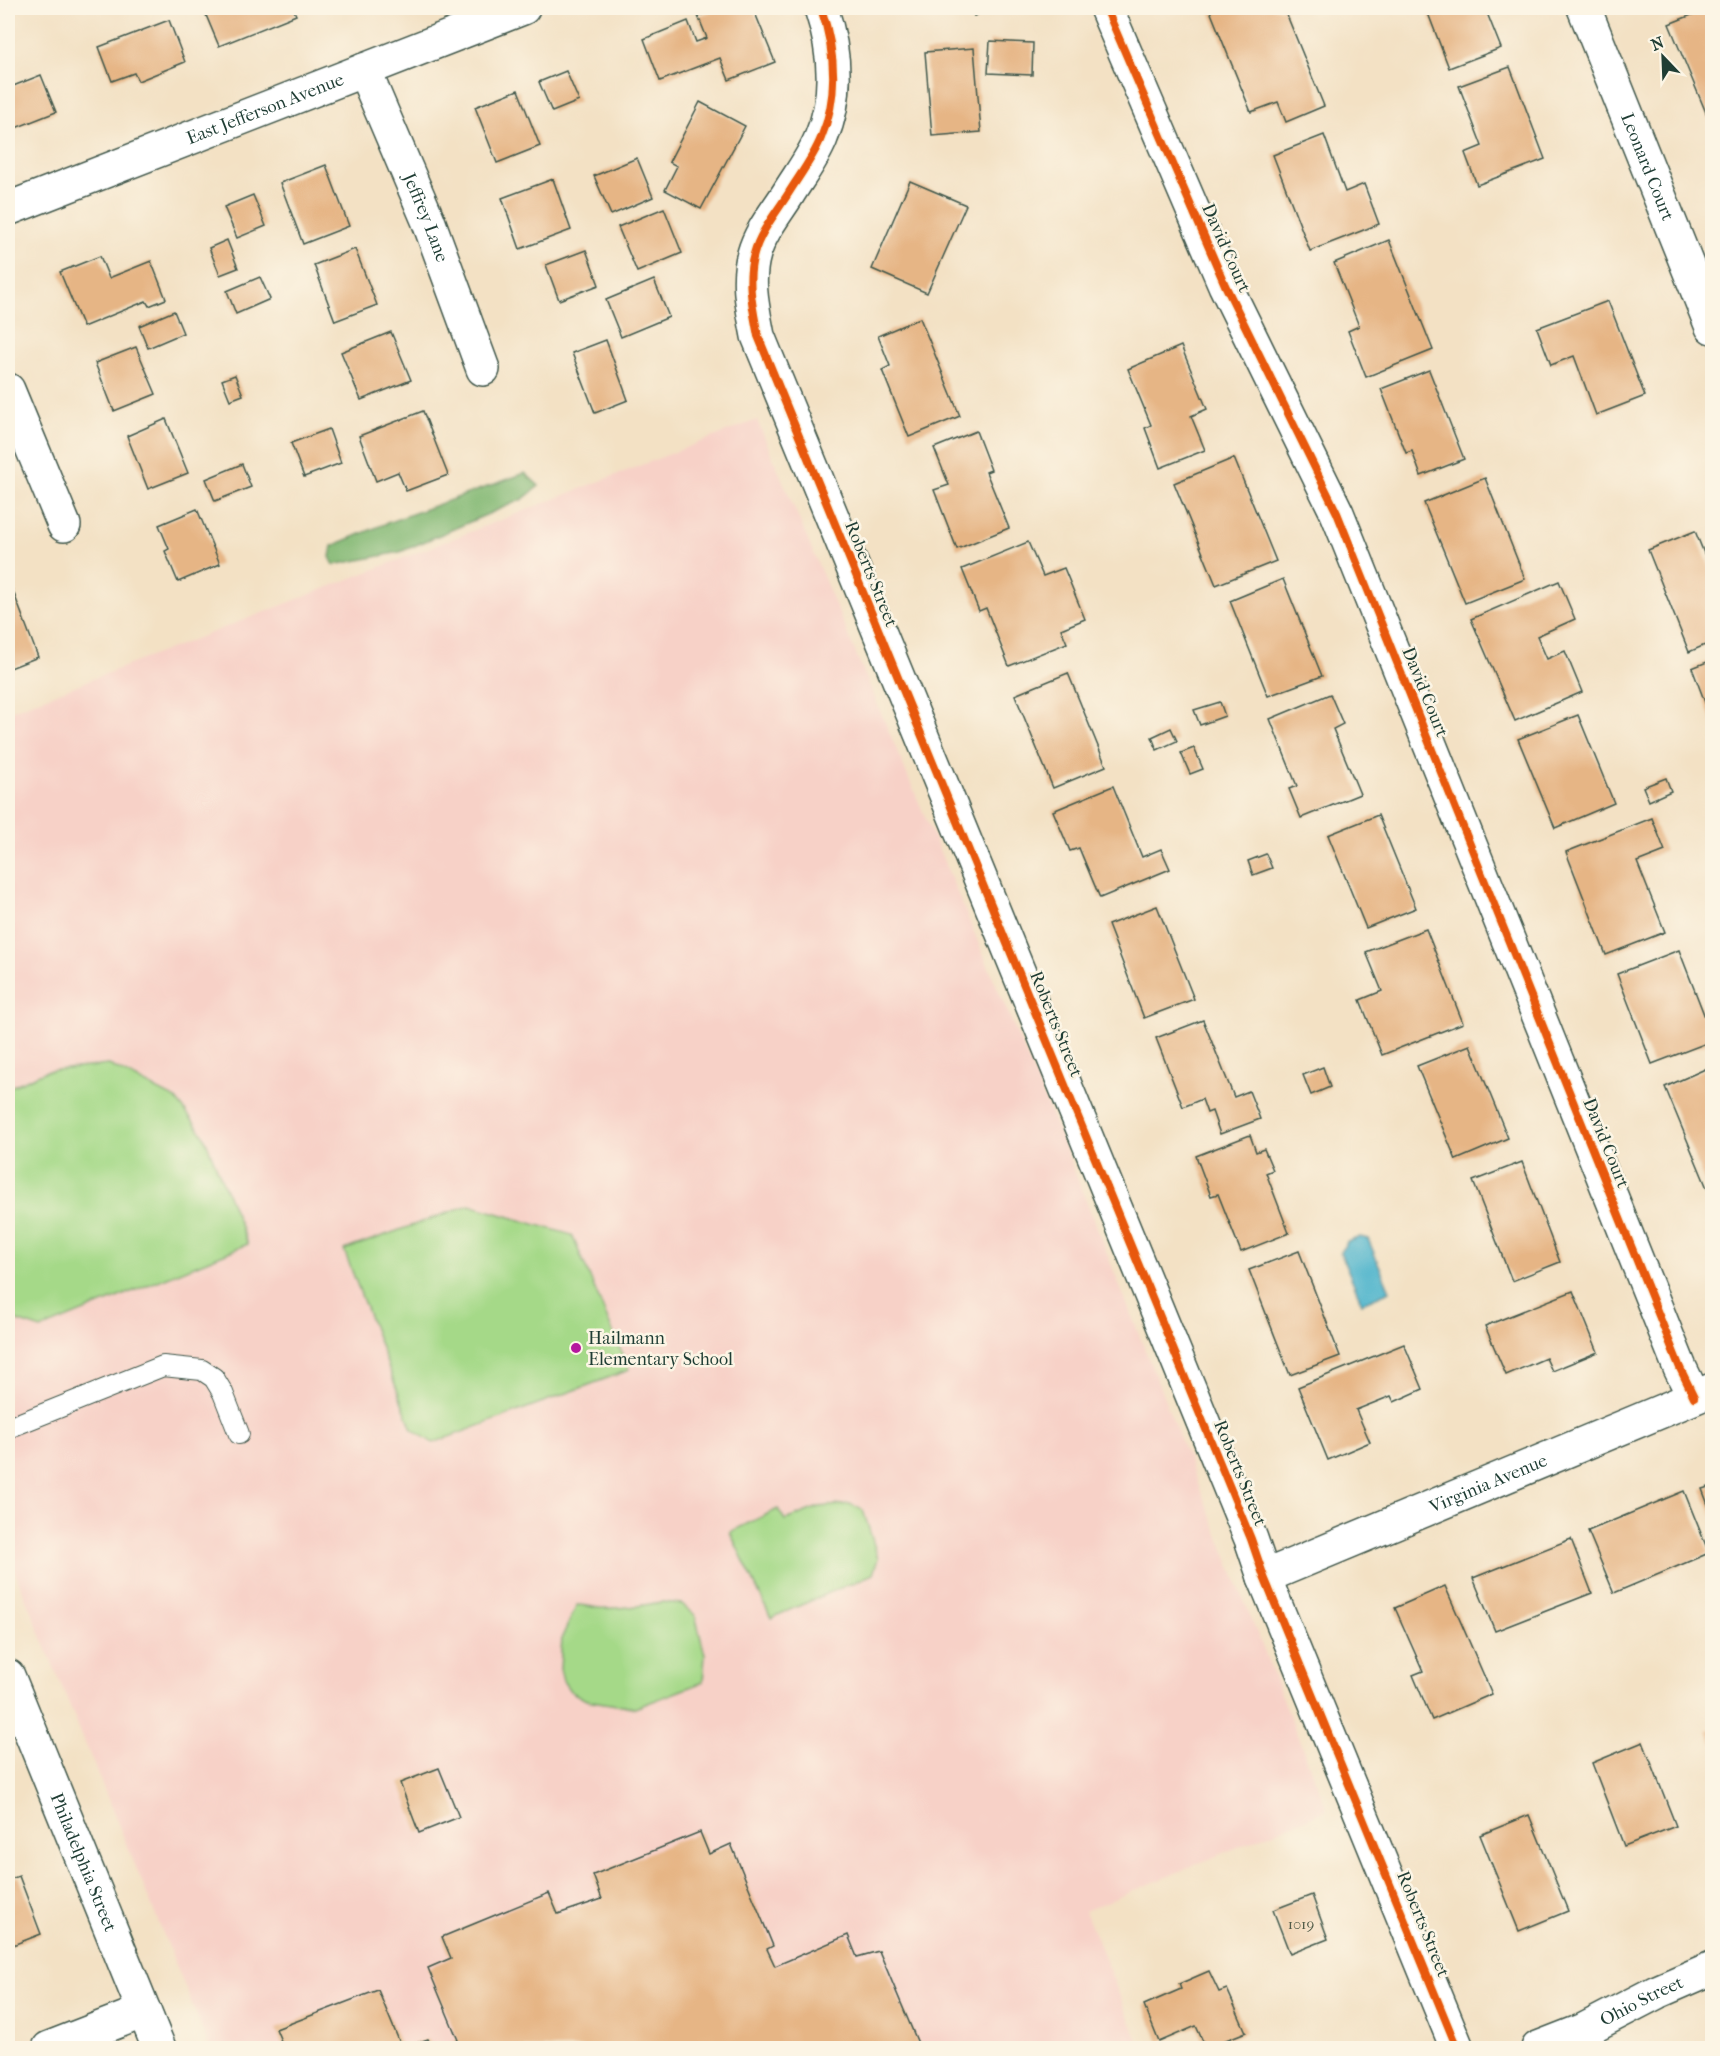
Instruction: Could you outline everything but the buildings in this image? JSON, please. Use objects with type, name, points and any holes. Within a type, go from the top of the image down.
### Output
[{"type":"street","name":"East Jefferson Avenue","points":[[8,209],[523,8]]},
{"type":"street","name":"Roberts Street","points":[[821,8],[829,32],[833,66],[832,99],[821,138],[765,230],[754,253],[750,275],[758,336],[1237,1505],[1264,1577],[1457,2049]]},
{"type":"street","name":"David Court","points":[[1106,8],[1225,285],[1337,513],[1676,1357],[1703,1393]]},
{"type":"street","name":"Leonard Court","points":[[1584,8],[1713,327]]},
{"type":"street","name":"Jeffrey Lane","points":[[364,70],[428,220],[483,369]]},
{"type":"street","points":[[8,390],[64,525]]},
{"type":"street","name":"Virginia Avenue","points":[[1264,1577],[1703,1393]]},
{"type":"street","name":"Philadelphia Street","points":[[8,1676],[159,2049]]},
{"type":"street","name":"Ohio Street","points":[[1538,2049],[1584,2030],[1657,1992],[1713,1968]]},
{"type":"street","points":[[49,2049],[144,2010]]},
{"type":"lane","points":[[8,1428],[163,1366],[202,1370],[214,1378],[223,1393],[239,1434]]},
{"type":"shaded area","name":"Hailmann Elementary School","points":[[757,420],[1062,1140],[1327,1810],[1085,1911],[1141,2048],[210,2048],[8,1555],[8,712]]},
{"type":"green space","points":[[525,473],[539,486],[523,499],[400,552],[334,565],[330,557],[332,546],[387,523]]},
{"type":"green space","points":[[109,1065],[176,1099],[203,1134],[248,1244],[41,1329],[8,1318],[8,1088],[46,1071]]},
{"type":"green space","points":[[469,1205],[572,1235],[629,1370],[433,1443],[412,1429],[344,1250]]},
{"type":"green space","points":[[850,1504],[863,1510],[878,1558],[873,1574],[771,1618],[730,1532],[778,1509],[785,1520],[819,1507]]},
{"type":"green space","points":[[662,1602],[682,1604],[695,1615],[705,1655],[703,1682],[635,1708],[586,1700],[570,1691],[563,1681],[560,1669],[562,1637],[577,1605],[615,1608]]},
{"type":"water","points":[[1360,1237],[1368,1239],[1390,1291],[1362,1303],[1340,1252],[1347,1242]]},
{"type":"cycle path","points":[[821,8],[832,57],[831,106],[814,153],[764,230],[754,254],[750,285],[758,336],[1457,2048]]},
{"type":"cycle path","points":[[1106,8],[1225,285],[1337,513],[1680,1368],[1694,1397]]},
{"type":"place","name":"Hailmann Elementary School","points":[[576,1348]]}]
